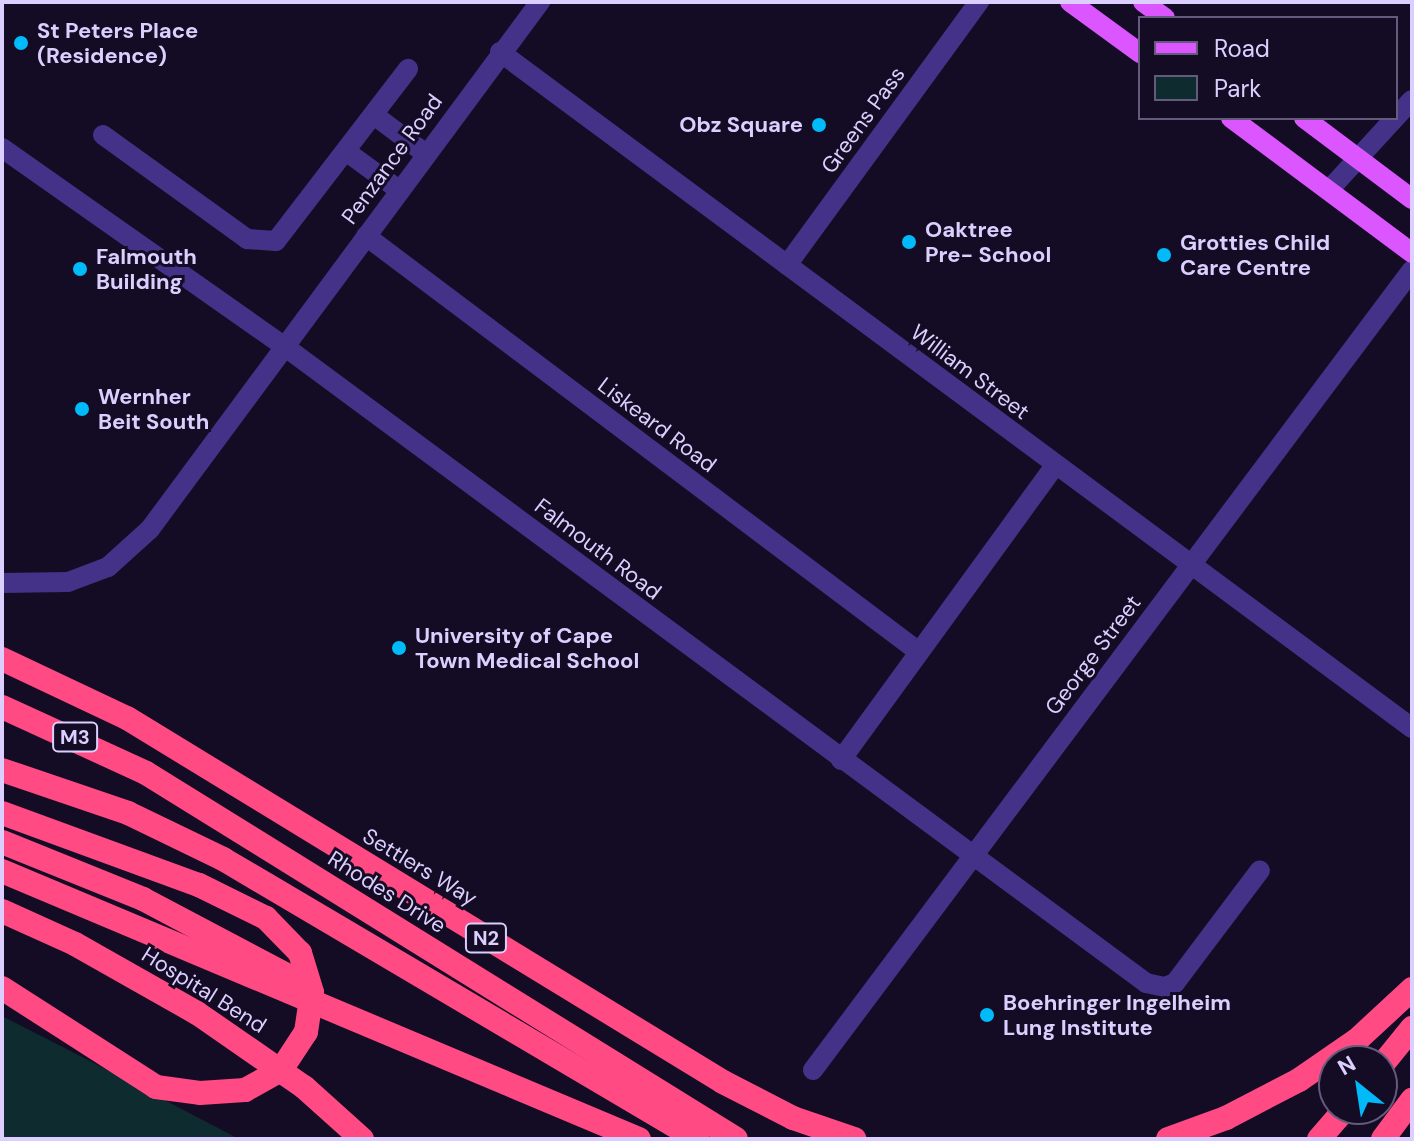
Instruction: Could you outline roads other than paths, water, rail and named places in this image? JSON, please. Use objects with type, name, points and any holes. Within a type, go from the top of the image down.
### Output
[{"type":"highway","name":"Settlers Way","points":[[2,659],[127,718],[723,1082],[793,1118],[854,1139]]},
{"type":"highway","name":"Rhodes Drive","points":[[2,707],[146,773],[736,1139]]},
{"type":"highway","points":[[2,770],[128,813],[223,859],[697,1139]]},
{"type":"highway","points":[[2,813],[199,885],[266,918],[300,953],[312,992],[306,1032],[281,1070],[245,1090],[200,1093],[156,1087],[95,1043],[2,988]]},
{"type":"highway","points":[[2,842],[143,899],[454,1065]]},
{"type":"highway","points":[[2,871],[454,1065],[639,1139]]},
{"type":"highway","name":"Hospital Bend","points":[[2,911],[84,949],[197,1013],[304,1087],[362,1139]]},
{"type":"highway","points":[[1168,1139],[1226,1118],[1299,1080],[1357,1040],[1412,989]]},
{"type":"highway","points":[[1398,1045],[1412,1028]]},
{"type":"highway","points":[[1383,1139],[1412,1100]]},
{"type":"highway","points":[[1402,1139],[1412,1115]]},
{"type":"main road","points":[[1070,2],[1138,52]]},
{"type":"main road","points":[[1143,2],[1162,16]]},
{"type":"main road","points":[[1234,120],[1412,253]]},
{"type":"main road","points":[[1307,120],[1412,199]]},
{"type":"street","name":"Penzance Road","points":[[2,583],[68,582],[108,567],[150,529],[500,52],[540,2]]},
{"type":"street","name":"Greens Pass","points":[[787,265],[979,2]]},
{"type":"street","name":"William Street","points":[[500,52],[1412,728]]},
{"type":"street","points":[[103,135],[261,244],[288,232],[408,69]]},
{"type":"street","points":[[1398,116],[1412,100]]},
{"type":"street","points":[[374,115],[426,154]]},
{"type":"street","points":[[1329,190],[1394,120]]},
{"type":"street","name":"Falmouth Road","points":[[2,148],[284,346],[1146,983],[1165,987],[1183,974],[1260,870]]},
{"type":"street","points":[[347,152],[399,190]]},
{"type":"street","name":"Liskeard Road","points":[[366,236],[919,652]]},
{"type":"street","name":"George Street","points":[[813,1070],[1412,270]]},
{"type":"street","points":[[841,760],[1055,465]]},
{"type":"place","name":"St Peters Place (Residence)","points":[[21,43]]},
{"type":"place","name":"Obz Square","points":[[819,125]]},
{"type":"place","name":"Oaktree Pre- School","points":[[909,242]]},
{"type":"place","name":"Grotties Child Care Centre","points":[[1164,255]]},
{"type":"place","name":"Falmouth Building","points":[[80,269]]},
{"type":"place","name":"Wernher Beit South","points":[[82,409]]},
{"type":"place","name":"University of Cape Town Medical School","points":[[399,648]]},
{"type":"place","name":"Boehringer Ingelheim Lung Institute","points":[[987,1015]]}]
